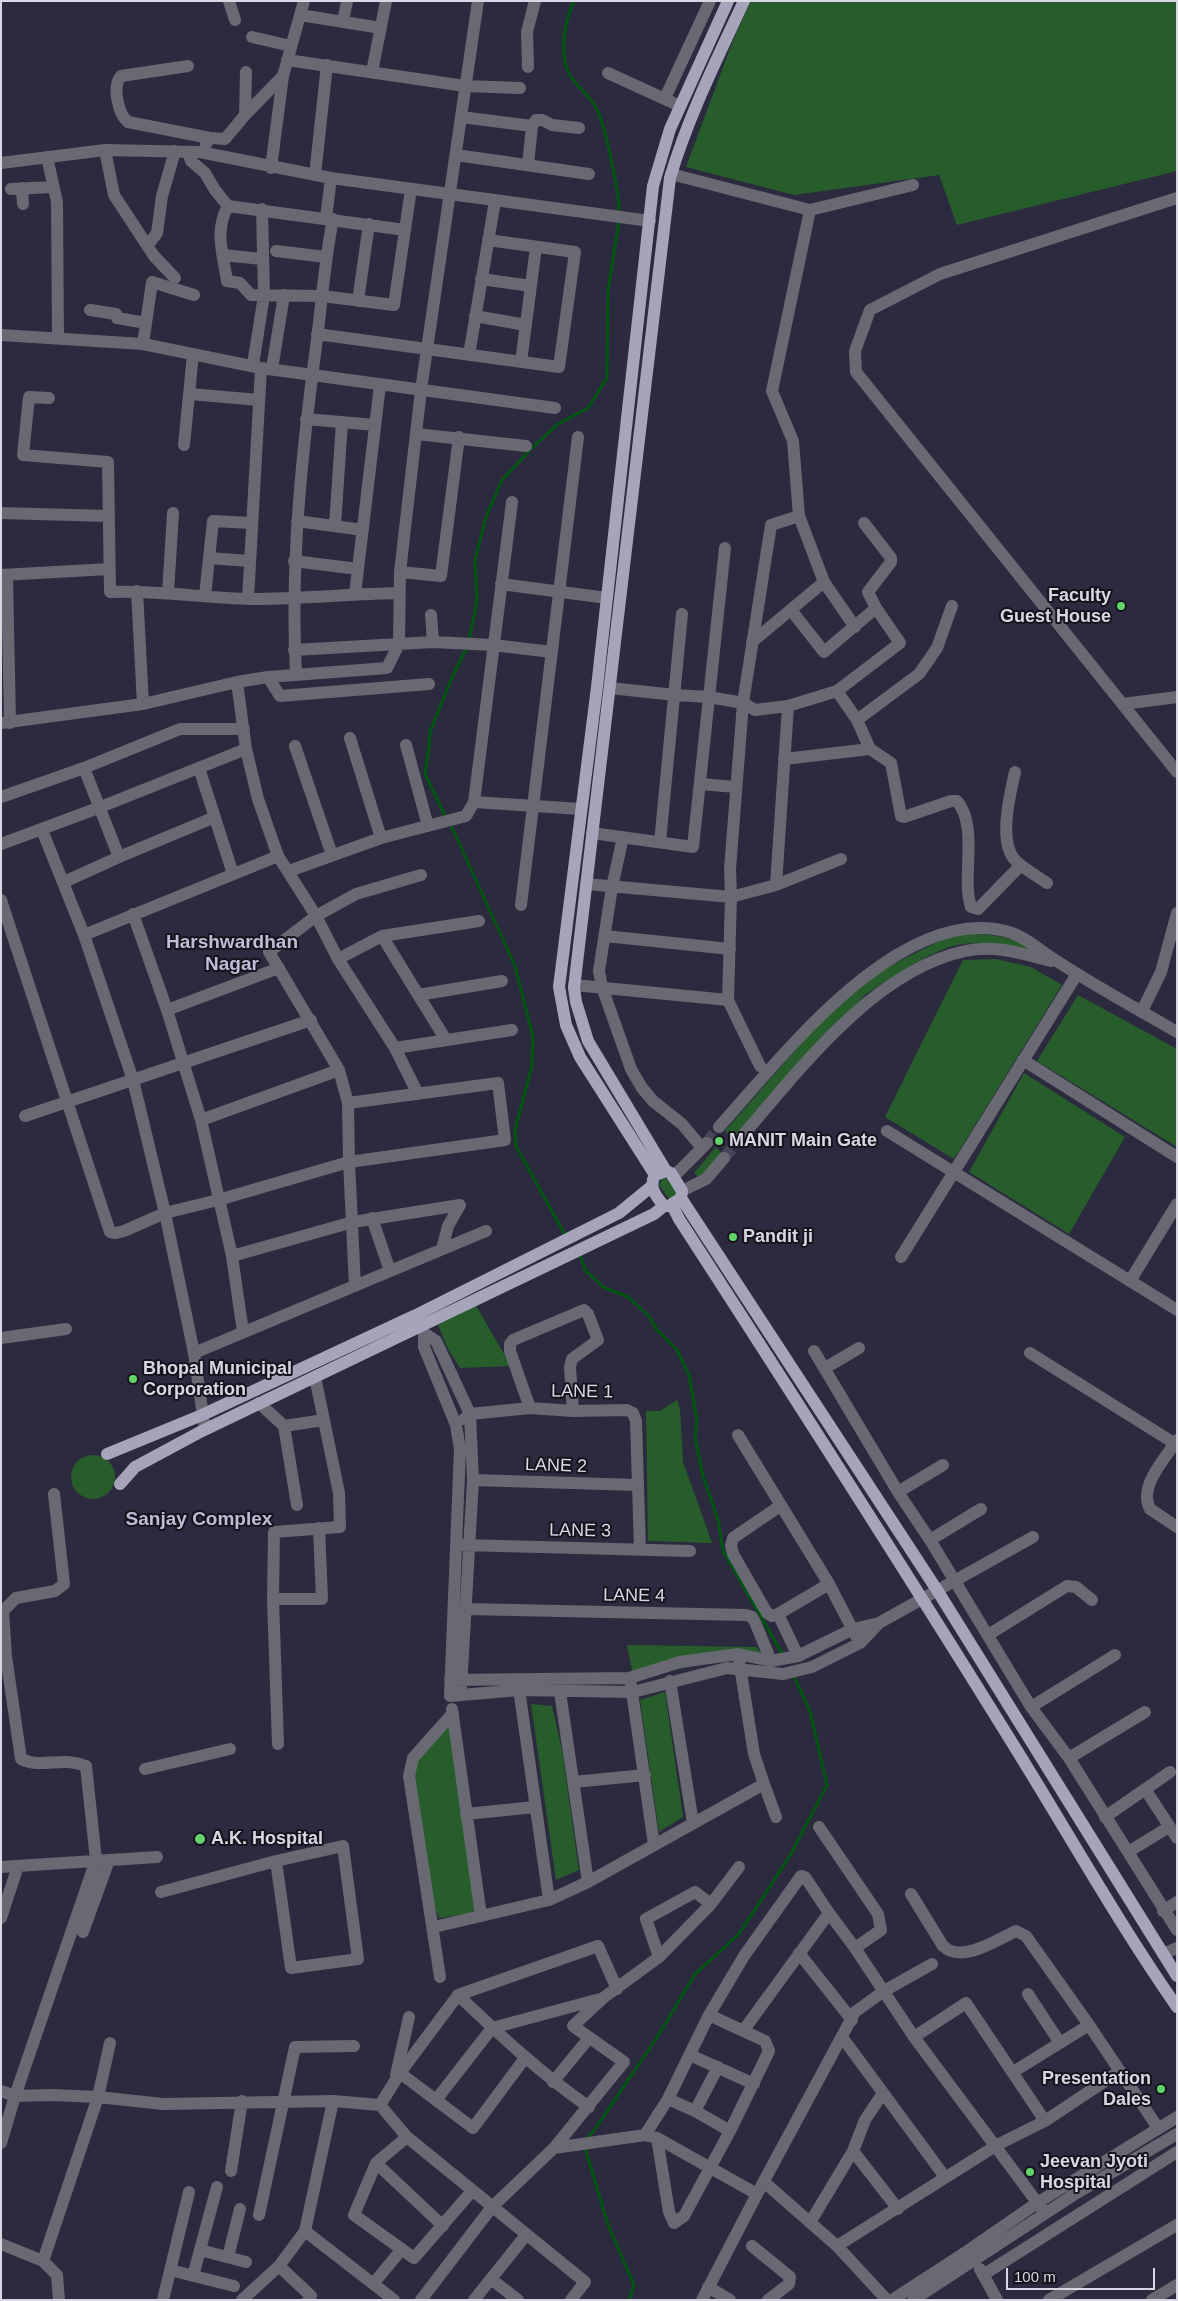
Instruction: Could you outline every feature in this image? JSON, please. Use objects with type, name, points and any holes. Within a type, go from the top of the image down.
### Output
[{"type":"main road","points":[[662,1177],[580,1057],[566,1026],[559,987],[607,598],[653,186],[660,156],[680,106],[727,3],[742,5],[712,70],[671,174],[574,985],[576,1002],[588,1041],[675,1200],[937,1590],[1177,1976]]},
{"type":"main road","points":[[662,1177],[654,1194],[675,1200]]},
{"type":"main road","points":[[585,1239],[619,1214],[662,1177]]},
{"type":"main road","points":[[120,1484],[135,1467],[205,1430],[420,1325],[585,1239],[654,1214],[675,1200]]},
{"type":"main road","points":[[675,1200],[679,1219],[793,1394],[1012,1741],[1148,1965],[1177,2007]]},
{"type":"main road","points":[[107,1454],[420,1325]]},
{"type":"street","points":[[229,1],[235,20]]},
{"type":"street","points":[[271,168],[283,76],[304,1]]},
{"type":"street","points":[[343,22],[347,1]]},
{"type":"street","points":[[372,72],[386,1]]},
{"type":"street","points":[[109,569],[4,575],[5,723],[143,704],[237,682],[268,677],[387,668],[399,644],[400,572],[421,390],[451,196],[478,1]]},
{"type":"street","points":[[528,67],[527,32],[535,1]]},
{"type":"street","points":[[665,98],[710,1]]},
{"type":"street","points":[[300,15],[381,28]]},
{"type":"street","points":[[252,36],[291,46]]},
{"type":"street","points":[[287,60],[465,86],[520,88]]},
{"type":"street","points":[[315,175],[327,65]]},
{"type":"street","points":[[188,66],[121,76],[117,80],[116,87],[122,114],[128,122],[210,138],[225,139],[245,115],[283,76]]},
{"type":"street","points":[[245,115],[246,72]]},
{"type":"street","points":[[608,73],[680,106]]},
{"type":"street","points":[[461,117],[532,126]]},
{"type":"street","points":[[528,165],[532,126],[536,120],[542,120],[552,125],[579,128]]},
{"type":"street","points":[[148,244],[156,233],[162,196],[188,152],[210,138]]},
{"type":"street","points":[[1,163],[105,150],[188,152],[271,168],[451,196],[650,221]]},
{"type":"street","points":[[105,150],[114,195],[148,244],[154,256],[175,278]]},
{"type":"street","points":[[188,152],[191,161],[205,173],[214,190],[228,206],[262,209],[405,230]]},
{"type":"street","points":[[456,155],[589,174]]},
{"type":"street","points":[[47,157],[57,202],[58,338]]},
{"type":"street","points":[[671,174],[810,210],[913,185]]},
{"type":"street","points":[[296,675],[293,599],[294,561],[306,419],[318,334],[330,219],[331,178]]},
{"type":"street","points":[[23,204],[17,189],[53,187]]},
{"type":"street","points":[[228,206],[221,219],[219,236],[227,281],[240,283],[251,295],[322,296],[394,305],[411,189]]},
{"type":"street","points":[[1177,198],[940,274],[870,310],[855,350],[856,372],[1177,772]]},
{"type":"street","points":[[468,355],[495,201]]},
{"type":"street","points":[[248,599],[262,367],[264,295],[262,209]]},
{"type":"street","points":[[810,210],[772,391],[793,442],[799,516],[824,582],[855,628]]},
{"type":"street","points":[[358,300],[369,224]]},
{"type":"street","points":[[318,334],[559,367],[575,252],[488,240]]},
{"type":"street","points":[[521,362],[536,247]]},
{"type":"street","points":[[276,251],[326,257]]},
{"type":"street","points":[[223,256],[262,259]]},
{"type":"street","points":[[481,279],[531,286]]},
{"type":"street","points":[[143,344],[152,282],[194,295]]},
{"type":"street","points":[[262,367],[284,295]]},
{"type":"street","points":[[90,310],[116,314],[117,318],[146,322]]},
{"type":"street","points":[[475,316],[526,325]]},
{"type":"street","points":[[1,335],[143,344],[312,375],[555,408]]},
{"type":"street","points":[[184,446],[193,354]]},
{"type":"street","points":[[355,594],[380,385]]},
{"type":"street","points":[[190,394],[259,400]]},
{"type":"street","points":[[49,398],[29,397],[23,455],[108,462],[110,592],[137,591],[248,599],[293,599],[399,593]]},
{"type":"street","points":[[306,419],[375,425]]},
{"type":"street","points":[[335,526],[342,422]]},
{"type":"street","points":[[416,434],[526,446]]},
{"type":"street","points":[[521,905],[578,437]]},
{"type":"street","points":[[400,572],[441,576],[459,438]]},
{"type":"street","points":[[289,872],[381,838],[466,816],[474,802],[512,502]]},
{"type":"street","points":[[1,513],[109,516]]},
{"type":"street","points":[[168,593],[173,513]]},
{"type":"street","points":[[760,1066],[728,1000],[730,869],[743,703],[771,526],[799,516]]},
{"type":"street","points":[[205,596],[213,521],[252,523]]},
{"type":"street","points":[[297,521],[363,530]]},
{"type":"street","points":[[610,688],[709,697],[743,703],[755,710],[788,706],[837,691],[900,643],[876,608],[868,592],[892,560],[864,523]]},
{"type":"street","points":[[592,833],[693,846],[725,548]]},
{"type":"street","points":[[209,558],[249,561]]},
{"type":"street","points":[[294,561],[358,570]]},
{"type":"street","points":[[752,642],[824,582]]},
{"type":"street","points":[[501,584],[607,598]]},
{"type":"street","points":[[137,591],[143,704]]},
{"type":"street","points":[[857,720],[919,674],[937,648],[952,606]]},
{"type":"street","points":[[791,610],[824,652],[855,628],[876,608]]},
{"type":"street","points":[[660,842],[682,614]]},
{"type":"street","points":[[431,616],[433,642]]},
{"type":"street","points":[[294,650],[450,642],[552,652]]},
{"type":"street","points":[[268,677],[280,696],[429,684]]},
{"type":"street","points":[[237,682],[246,749],[258,799],[278,856],[316,916],[338,959],[395,1048],[418,1094]]},
{"type":"street","points":[[837,691],[857,720],[870,749],[890,762],[901,816],[904,817],[951,801],[957,801],[961,806],[967,831],[971,907],[978,909],[1021,865]]},
{"type":"street","points":[[1124,704],[1177,698]]},
{"type":"street","points":[[776,885],[788,706]]},
{"type":"street","points":[[1,797],[84,768],[180,729],[244,729]]},
{"type":"street","points":[[350,738],[381,838]]},
{"type":"street","points":[[406,744],[430,825]]},
{"type":"street","points":[[295,746],[332,855]]},
{"type":"street","points":[[1,844],[42,830],[246,749]]},
{"type":"street","points":[[784,759],[870,749]]},
{"type":"street","points":[[84,768],[98,808],[119,857]]},
{"type":"street","points":[[199,768],[234,874]]},
{"type":"street","points":[[1015,772],[1007,805],[1006,831],[1014,858],[1047,883]]},
{"type":"street","points":[[700,784],[736,787]]},
{"type":"street","points":[[474,802],[533,804],[581,809]]},
{"type":"street","points":[[64,882],[215,816]]},
{"type":"street","points":[[42,830],[84,935],[133,1080],[165,1213],[194,1354],[205,1430]]},
{"type":"street","points":[[623,837],[612,887],[599,971],[602,987],[631,1069],[642,1088],[657,1104],[704,1145],[662,1177]]},
{"type":"street","points":[[84,935],[278,856]]},
{"type":"street","points":[[586,884],[731,898],[776,885],[841,859]]},
{"type":"street","points":[[355,1286],[348,1103],[339,1070],[269,952],[316,916],[356,894],[421,875]]},
{"type":"street","points":[[1,900],[110,1232],[116,1234],[165,1213],[218,1200],[349,1162],[505,1140],[498,1083],[348,1103]]},
{"type":"street","points":[[1142,1011],[1161,972],[1177,913]]},
{"type":"street","points":[[133,914],[167,1010],[201,1120],[232,1256],[243,1332]]},
{"type":"street","points":[[338,959],[382,936],[479,922]]},
{"type":"street","points":[[719,1128],[815,1020],[881,964],[920,943],[957,930],[988,928],[1014,933],[1077,974],[1177,1032]]},
{"type":"street","points":[[382,936],[446,1040]]},
{"type":"street","points":[[604,936],[730,949]]},
{"type":"street","points":[[738,1141],[838,1029],[899,978],[930,962],[965,950],[995,949],[1058,962]]},
{"type":"street","points":[[167,1010],[280,968]]},
{"type":"street","points":[[901,1257],[1077,974]]},
{"type":"street","points":[[418,995],[502,981]]},
{"type":"street","points":[[574,985],[728,1000]]},
{"type":"street","points":[[25,1116],[311,1020]]},
{"type":"street","points":[[395,1048],[512,1030]]},
{"type":"street","points":[[1023,1060],[1177,1157]]},
{"type":"street","points":[[201,1120],[339,1070]]},
{"type":"street","points":[[888,1131],[1177,1310]]},
{"type":"street","points":[[675,1200],[706,1179],[724,1158]]},
{"type":"street","points":[[1130,1280],[1177,1204]]},
{"type":"street","points":[[232,1256],[352,1222],[460,1205],[448,1226],[442,1249]]},
{"type":"street","points":[[372,1218],[390,1271]]},
{"type":"street","points":[[194,1354],[486,1231]]},
{"type":"street","points":[[530,1408],[510,1351],[510,1344],[513,1340],[584,1310],[588,1314],[598,1340],[572,1359],[570,1367],[573,1411]]},
{"type":"street","points":[[420,1325],[436,1341],[470,1414],[473,1480],[467,1609],[455,1680]]},
{"type":"street","points":[[420,1325],[424,1347],[456,1425],[460,1449],[455,1545],[456,1696],[453,1713],[481,1916]]},
{"type":"street","points":[[1,1338],[66,1329]]},
{"type":"street","points":[[825,1368],[859,1348]]},
{"type":"street","points":[[814,1351],[898,1492],[930,1540],[1031,1707],[1069,1758],[1163,1911],[1177,1930]]},
{"type":"street","points":[[1030,1352],[1176,1442],[1149,1483],[1146,1495],[1150,1509],[1177,1526]]},
{"type":"street","points":[[278,1744],[274,1532],[340,1526],[338,1493],[315,1377]]},
{"type":"street","points":[[259,1403],[284,1426],[297,1505]]},
{"type":"street","name":"LANE 1","points":[[470,1414],[530,1408],[573,1411],[627,1410],[633,1413],[636,1421],[640,1550]]},
{"type":"street","points":[[456,1425],[470,1414]]},
{"type":"street","points":[[284,1426],[324,1420]]},
{"type":"street","points":[[738,1435],[829,1584],[860,1643]]},
{"type":"street","points":[[898,1492],[943,1465]]},
{"type":"street","name":"LANE 2","points":[[473,1480],[637,1485]]},
{"type":"street","points":[[1,2143],[15,2096],[96,1860],[86,1766],[72,1760],[30,1764],[21,1759],[4,1656],[3,1611],[16,1598],[55,1590],[64,1584],[54,1494]]},
{"type":"street","points":[[780,1506],[733,1538],[731,1546],[733,1554],[767,1612],[772,1616],[778,1614],[829,1584]]},
{"type":"street","points":[[930,1540],[981,1509]]},
{"type":"street","points":[[274,1599],[322,1599],[319,1528]]},
{"type":"street","points":[[456,1696],[519,1685],[629,1678],[680,1662],[738,1654],[775,1660],[795,1656],[853,1630],[879,1623],[937,1590],[955,1582],[1033,1536]]},
{"type":"street","name":"LANE 3","points":[[455,1545],[690,1551]]},
{"type":"street","points":[[988,1635],[1067,1586],[1076,1587],[1092,1600]]},
{"type":"street","name":"LANE 4","points":[[467,1609],[746,1615],[752,1617],[775,1660]]},
{"type":"street","points":[[778,1614],[795,1656]]},
{"type":"street","points":[[455,1680],[519,1685],[560,1692],[633,1692],[726,1668],[741,1668],[783,1674],[812,1667],[860,1643],[879,1623]]},
{"type":"street","points":[[738,1654],[754,1754],[776,1817]]},
{"type":"street","points":[[1031,1707],[1115,1655]]},
{"type":"street","points":[[629,1678],[633,1692],[654,1844]]},
{"type":"street","points":[[670,1681],[692,1823]]},
{"type":"street","points":[[519,1685],[549,1900]]},
{"type":"street","points":[[560,1692],[588,1882]]},
{"type":"street","points":[[1069,1758],[1145,1712]]},
{"type":"street","points":[[440,1976],[434,1927],[409,1776],[413,1758],[453,1713]]},
{"type":"street","points":[[146,1769],[230,1749]]},
{"type":"street","points":[[1105,1817],[1170,1772]]},
{"type":"street","points":[[574,1782],[645,1775]]},
{"type":"street","points":[[434,1927],[549,1900],[588,1882],[764,1784]]},
{"type":"street","points":[[1145,1789],[1177,1838]]},
{"type":"street","points":[[466,1814],[536,1807]]},
{"type":"street","points":[[819,1827],[878,1914],[881,1930],[855,1948]]},
{"type":"street","points":[[1128,1852],[1169,1827]]},
{"type":"street","points":[[161,1892],[276,1861],[343,1846],[358,1959],[291,1968],[276,1861]]},
{"type":"street","points":[[1,1867],[157,1857]]},
{"type":"street","points":[[83,1932],[109,1860]]},
{"type":"street","points":[[1,1918],[18,1866]]},
{"type":"street","points":[[421,2300],[492,2208],[554,2148],[624,2062],[573,2026],[604,1998],[659,1956],[712,1904],[739,1867]]},
{"type":"street","points":[[709,2015],[765,2041],[769,2051],[730,2131],[684,2216],[674,2223],[669,2212],[651,2137],[709,2015],[744,1956],[800,1876],[806,1877],[914,2038],[997,2145],[1041,2208]]},
{"type":"street","points":[[659,1956],[646,1920],[695,1892],[712,1904]]},
{"type":"street","points":[[911,1894],[948,1952],[956,1954],[969,1952],[1016,1931],[1026,1936],[1158,2128]]},
{"type":"street","points":[[1163,1911],[1177,1902]]},
{"type":"street","points":[[744,2031],[799,1952],[829,1913]]},
{"type":"street","points":[[380,2105],[458,1995],[598,1946],[617,1989]]},
{"type":"street","points":[[1163,1954],[1177,1948]]},
{"type":"street","points":[[799,1952],[852,2020]]},
{"type":"street","points":[[702,2300],[856,2012],[884,1991],[932,1964]]},
{"type":"street","points":[[1028,1994],[1060,2043]]},
{"type":"street","points":[[458,1995],[553,2082],[589,2107]]},
{"type":"street","points":[[436,2100],[492,2028],[604,1998]]},
{"type":"street","points":[[914,2038],[966,2003],[1045,2121]]},
{"type":"street","points":[[398,2078],[409,2016]]},
{"type":"street","points":[[1013,2072],[1089,2025]]},
{"type":"street","points":[[553,2082],[589,2038]]},
{"type":"street","points":[[842,2038],[945,2177]]},
{"type":"street","points":[[44,2261],[98,2097],[110,2043]]},
{"type":"street","points":[[259,2215],[295,2047],[354,2046]]},
{"type":"street","points":[[690,2055],[754,2084]]},
{"type":"street","points":[[398,2078],[436,2100],[473,2128],[525,2058]]},
{"type":"street","points":[[695,2111],[718,2067]]},
{"type":"street","points":[[837,2246],[997,2145],[1045,2121],[1120,2071]]},
{"type":"street","points":[[1,2091],[15,2096],[98,2097],[163,2104],[333,2101],[380,2105],[407,2137],[585,2282],[571,2300]]},
{"type":"street","points":[[811,2221],[852,2151],[865,2120],[884,2093]]},
{"type":"street","points":[[668,2099],[695,2111],[730,2131]]},
{"type":"street","points":[[242,2300],[279,2266],[305,2231],[333,2101]]},
{"type":"street","points":[[231,2171],[242,2102]]},
{"type":"street","points":[[913,2300],[972,2255],[1177,2117]]},
{"type":"street","points":[[1041,2208],[1177,2134]]},
{"type":"street","points":[[407,2137],[376,2163],[354,2215],[414,2258],[472,2191]]},
{"type":"street","points":[[554,2148],[651,2137],[757,2194]]},
{"type":"street","points":[[852,2151],[898,2209]]},
{"type":"street","points":[[983,2275],[1177,2152]]},
{"type":"street","points":[[376,2163],[443,2226]]},
{"type":"street","points":[[764,2182],[811,2221],[887,2300]]},
{"type":"street","points":[[193,2276],[217,2187]]},
{"type":"street","points":[[163,2300],[189,2192]]},
{"type":"street","points":[[228,2257],[240,2210]]},
{"type":"street","points":[[1049,2300],[1177,2225]]},
{"type":"street","points":[[305,2231],[394,2300]]},
{"type":"street","points":[[474,2300],[526,2235]]},
{"type":"street","points":[[1,2244],[44,2261],[56,2275],[59,2300]]},
{"type":"street","points":[[752,2246],[790,2277],[789,2284],[768,2300]]},
{"type":"street","points":[[373,2284],[402,2249]]},
{"type":"street","points":[[200,2250],[246,2262]]},
{"type":"street","points":[[972,2255],[997,2300]]},
{"type":"street","points":[[892,2300],[972,2255]]},
{"type":"street","points":[[279,2266],[311,2296],[308,2300]]},
{"type":"street","points":[[170,2270],[234,2286]]},
{"type":"street","points":[[491,2279],[518,2300]]},
{"type":"street","points":[[1152,2300],[1177,2285]]},
{"type":"street","points":[[708,2287],[730,2300]]},
{"type":"green space","points":[[751,1],[1177,1],[1177,171],[957,225],[939,175],[794,195],[686,167],[732,43]]},
{"type":"green space","points":[[964,934],[1003,937],[1021,943],[1038,954],[977,943],[947,948],[910,966],[865,995],[733,1139],[725,1131],[825,1016],[884,969],[939,941]]},
{"type":"green space","points":[[996,959],[1031,967],[1062,985],[954,1159],[885,1117],[963,960]]},
{"type":"green space","points":[[1078,995],[1177,1049],[1177,1147],[1037,1061]]},
{"type":"green space","points":[[1024,1073],[1125,1137],[1069,1234],[969,1172]]},
{"type":"green space","points":[[716,1147],[721,1152],[708,1171],[698,1177],[694,1173]]},
{"type":"green space","points":[[668,1178],[677,1193],[669,1199],[659,1185],[662,1179]]},
{"type":"green space","points":[[475,1304],[511,1366],[460,1368],[448,1349],[438,1325]]},
{"type":"green space","points":[[677,1400],[680,1409],[683,1462],[712,1543],[648,1541],[646,1411],[660,1411]]},
{"type":"green space","points":[[93,1455],[105,1459],[111,1465],[115,1477],[111,1489],[105,1495],[93,1499],[81,1495],[75,1489],[71,1477],[75,1465],[81,1459]]},
{"type":"green space","points":[[627,1645],[756,1647],[764,1656],[738,1656],[634,1679]]},
{"type":"green space","points":[[665,1692],[683,1817],[659,1832],[640,1700]]},
{"type":"green space","points":[[531,1704],[552,1706],[562,1750],[579,1870],[556,1880]]},
{"type":"green space","points":[[449,1720],[475,1913],[439,1918],[435,1908],[413,1767]]},
{"type":"waterway","points":[[574,1],[564,34],[565,61],[569,74],[592,101],[599,114],[611,159],[619,215]]},
{"type":"waterway","points":[[469,641],[477,600],[475,560],[486,517],[502,480],[558,424],[588,408],[607,378],[608,290],[619,221]]},
{"type":"waterway","points":[[446,818],[425,774],[430,732],[450,682],[467,647]]},
{"type":"waterway","points":[[450,823],[515,966],[533,1037],[532,1066],[515,1130],[516,1146],[565,1235]]},
{"type":"waterway","points":[[579,1254],[586,1271],[603,1287],[628,1297],[649,1316],[657,1330],[677,1350],[689,1375],[697,1420],[695,1438],[703,1476],[718,1520],[723,1551],[783,1655]]},
{"type":"waterway","points":[[585,2140],[593,2132],[656,2039],[695,1974],[739,1934],[791,1854],[827,1785],[810,1711],[793,1674]]},
{"type":"waterway","points":[[585,2148],[608,2225],[634,2285],[629,2300]]},
{"type":"tunnel","points":[[707,1143],[719,1127]]},
{"type":"tunnel","points":[[724,1158],[738,1141]]},
{"type":"place","name":"Faculty Guest House","points":[[1121,606]]},
{"type":"place","name":"MANIT Main Gate","points":[[719,1141]]},
{"type":"place","name":"Pandit ji","points":[[733,1237]]},
{"type":"place","name":"Bhopal Municipal Corporation","points":[[133,1379]]},
{"type":"place","name":"A.K. Hospital","points":[[200,1839]]},
{"type":"place","name":"Presentation Dales","points":[[1161,2089]]},
{"type":"place","name":"Jeevan Jyoti Hospital","points":[[1030,2172]]},
{"type":"district","name":"Harshwardhan Nagar","points":[[232,954]]},
{"type":"district","name":"Sanjay Complex","points":[[199,1520]]}]
